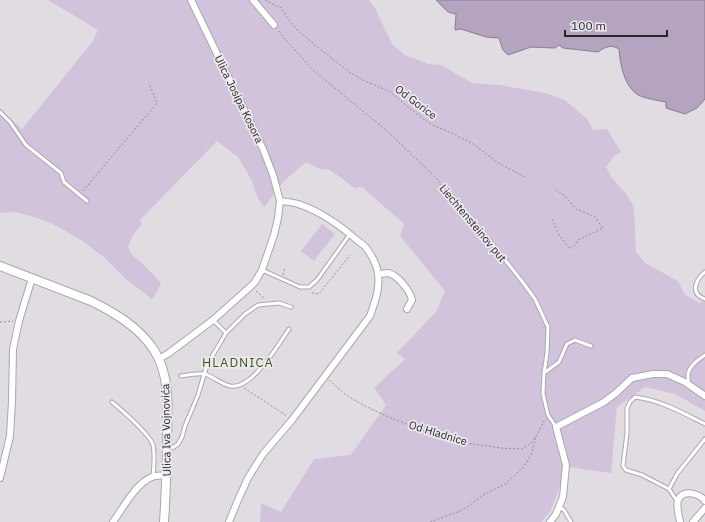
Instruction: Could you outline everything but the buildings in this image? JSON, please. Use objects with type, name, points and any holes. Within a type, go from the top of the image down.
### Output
[{"type":"main road","name":"Ulica Iva Vojnovića","points":[[0,266],[91,302],[114,314],[132,326],[153,349],[163,370],[167,398],[167,475],[164,522]]},
{"type":"street","name":"Ulica Josipa Kosora","points":[[159,359],[213,320],[255,282],[262,270],[274,235],[280,201],[273,175],[263,149],[191,0]]},
{"type":"street","points":[[253,0],[274,25]]},
{"type":"street","points":[[229,522],[248,478],[263,454],[292,420],[370,316],[376,301],[378,274],[374,261],[366,248],[336,224],[307,208],[301,205],[280,201]]},
{"type":"street","points":[[378,274],[389,273],[405,286],[412,300],[407,309]]},
{"type":"street","points":[[0,478],[10,436],[13,349],[19,321],[32,278]]},
{"type":"street","points":[[556,427],[604,402],[632,378],[653,374],[667,374],[689,384],[705,396]]},
{"type":"street","name":"Liechtensteinov put","points":[[550,522],[560,507],[566,465],[556,427]]},
{"type":"street","points":[[113,522],[136,488],[145,480],[153,476],[167,475]]},
{"type":"street","points":[[680,522],[678,502],[684,494],[696,494],[705,501]]},
{"type":"street","points":[[693,522],[705,508]]},
{"type":"lane","points":[[0,112],[10,122],[26,145],[61,173],[64,182],[87,201]]},
{"type":"lane","points":[[262,270],[300,286],[309,287],[318,280],[350,234]]},
{"type":"lane","name":"Liechtensteinov put","points":[[490,242],[535,299],[548,327],[543,394],[548,415],[556,427]]},
{"type":"lane","points":[[705,272],[698,279],[695,285],[698,295],[705,299]]},
{"type":"lane","points":[[167,449],[178,444],[182,437],[198,395],[207,365],[226,333],[245,314],[258,305],[279,303],[291,307]]},
{"type":"lane","points":[[213,320],[226,333]]},
{"type":"lane","points":[[181,376],[204,374],[231,386],[241,385],[257,372],[290,329]]},
{"type":"lane","points":[[544,373],[559,362],[567,344],[575,340],[591,346]]},
{"type":"lane","points":[[689,384],[689,369],[705,355]]},
{"type":"lane","points":[[678,502],[669,489],[642,475],[626,470],[622,466],[627,433],[627,408],[635,397],[642,398],[675,409],[705,424]]},
{"type":"lane","points":[[112,402],[148,435],[153,444],[153,476]]},
{"type":"lane","points":[[669,489],[677,474],[705,439]]},
{"type":"lane","points":[[560,507],[564,510],[571,522]]},
{"type":"path","name":"Od Gorice","points":[[265,0],[280,7],[299,32],[349,72],[365,82],[389,91],[432,125],[475,145],[498,163],[527,178]]},
{"type":"path","name":"Liechtensteinov put","points":[[274,25],[314,71],[386,130],[436,178],[490,242]]},
{"type":"path","points":[[80,195],[157,103],[149,83]]},
{"type":"path","points":[[552,219],[559,235],[570,249],[578,240],[603,228],[594,216],[576,209],[564,195],[556,190]]},
{"type":"path","points":[[312,293],[319,294],[350,255]]},
{"type":"path","points":[[281,279],[285,268]]},
{"type":"path","points":[[251,286],[269,303]]},
{"type":"path","points":[[0,322],[19,321]]},
{"type":"path","name":"Od Hladnice","points":[[324,376],[346,395],[363,405],[428,433],[458,442],[501,448],[522,449],[531,443],[548,415]]},
{"type":"path","points":[[241,385],[292,420]]},
{"type":"path","points":[[430,522],[460,512],[483,495],[505,484],[524,467],[532,455],[537,435]]},
{"type":"shaded area","points":[[48,0],[369,0],[375,8],[392,44],[405,55],[428,64],[441,65],[473,83],[500,85],[545,93],[565,100],[587,119],[593,130],[607,129],[621,152],[614,156],[606,167],[612,178],[627,195],[634,207],[636,252],[645,263],[678,281],[685,295],[700,303],[705,300],[705,411],[675,394],[645,387],[617,407],[611,473],[568,467],[550,512],[541,522],[260,522],[261,503],[281,512],[314,459],[351,455],[386,405],[374,388],[405,359],[397,353],[436,312],[445,291],[400,236],[404,224],[362,187],[355,188],[330,170],[320,169],[306,162],[284,181],[264,207],[258,198],[251,179],[238,157],[217,141],[139,221],[142,223],[132,237],[128,247],[131,254],[161,283],[152,299],[127,280],[104,257],[81,240],[53,224],[15,212],[0,213],[0,109],[22,129],[93,41],[98,30]]},
{"type":"shaded area","points":[[436,0],[705,0],[705,99],[697,108],[685,114],[666,108],[666,102],[638,95],[629,86],[626,80],[620,61],[619,49],[611,46],[598,52],[563,48],[559,45],[555,48],[531,47],[508,55],[503,50],[499,38],[486,37],[461,29],[455,30],[456,14],[448,12]]},
{"type":"shaded area","points":[[322,224],[335,234],[314,261],[301,251]]},
{"type":"district","name":"HLADNICA","points":[[238,362]]}]
